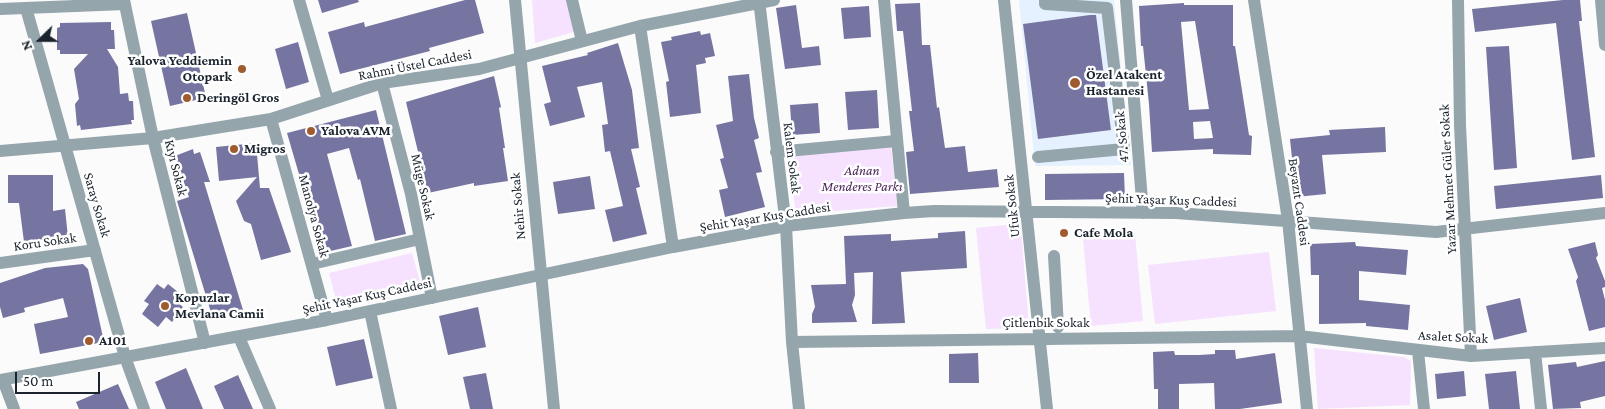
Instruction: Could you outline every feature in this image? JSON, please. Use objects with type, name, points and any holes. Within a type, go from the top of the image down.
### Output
[{"type":"street","points":[[299,0],[328,100]]},
{"type":"street","name":"Nehir Sokak","points":[[515,0],[519,58],[554,409]]},
{"type":"street","points":[[572,0],[582,42]]},
{"type":"street","name":"Rahmi Üstel Caddesi","points":[[0,151],[65,147],[153,138],[271,119],[382,84],[479,68],[640,26],[759,1],[774,0]]},
{"type":"street","points":[[884,0],[904,213]]},
{"type":"street","name":"Ufuk Sokak","points":[[1004,0],[1028,212],[1047,409]]},
{"type":"street","points":[[1038,157],[1124,149],[1107,8],[1045,4],[1045,0]]},
{"type":"street","name":"47. Sokak","points":[[1126,0],[1143,213]]},
{"type":"street","name":"Beyazıt Caddesi","points":[[1254,0],[1288,220],[1307,409]]},
{"type":"street","name":"Yazar Mehmet Güler Sokak","points":[[1458,0],[1460,125],[1471,356]]},
{"type":"street","points":[[1601,0],[1605,45]]},
{"type":"street","name":"Kalem Sokak","points":[[759,1],[786,226],[792,342],[799,409]]},
{"type":"street","points":[[0,9],[125,2]]},
{"type":"street","name":"Kıyı Sokak","points":[[125,2],[153,138],[205,342]]},
{"type":"street","name":"Saray Sokak","points":[[26,8],[125,357],[144,409]]},
{"type":"street","points":[[640,26],[673,247]]},
{"type":"street","name":"Müge Sokak","points":[[382,84],[420,239],[432,298]]},
{"type":"street","name":"Manolya Sokak","points":[[271,119],[327,320]]},
{"type":"street","points":[[776,152],[896,141]]},
{"type":"street","name":"Şehit Yaşar Kuş Caddesi","points":[[2,380],[327,320],[673,247],[786,226],[904,213],[934,211],[1143,213],[1288,220],[1436,232],[1605,214]]},
{"type":"street","points":[[312,264],[420,239]]},
{"type":"street","name":"Koru Sokak","points":[[0,263],[94,250]]},
{"type":"street","points":[[1054,256],[1058,327]]},
{"type":"street","points":[[1034,270],[1055,270]]},
{"type":"street","points":[[370,311],[392,409]]},
{"type":"street","name":"Çitlenbik Sokak","points":[[792,342],[1300,336]]},
{"type":"street","name":"Asalet Sokak","points":[[1300,336],[1471,356],[1605,348]]},
{"type":"street","points":[[239,337],[270,409]]},
{"type":"street","points":[[1418,351],[1424,409]]},
{"type":"street","points":[[1535,352],[1541,409]]},
{"type":"street","points":[[2,380],[14,409]]},
{"type":"shaded area","name":"Özel Atakent Hastanesi","points":[[1019,0],[1114,0],[1131,165],[1035,166]]},
{"type":"green space","points":[[532,0],[570,0],[577,31],[535,43]]},
{"type":"green space","name":"Adnan Menderes Parkı","points":[[891,145],[897,206],[796,214],[788,156]]},
{"type":"green space","points":[[1015,224],[1021,228],[1029,328],[986,329],[976,228]]},
{"type":"green space","points":[[1135,234],[1143,321],[1091,326],[1083,239]]},
{"type":"green space","points":[[1269,252],[1276,311],[1155,324],[1148,265]]},
{"type":"green space","points":[[412,253],[421,285],[338,307],[329,273]]},
{"type":"green space","points":[[1314,348],[1404,357],[1411,361],[1410,405],[1318,409]]},
{"type":"building","points":[[318,0],[358,0],[359,2],[322,13]]},
{"type":"building","points":[[465,0],[475,0],[484,33],[429,48],[430,51],[340,74],[328,32],[364,22],[365,27]]},
{"type":"building","points":[[1580,0],[1582,21],[1579,21],[1595,157],[1572,160],[1556,23],[1475,32],[1472,9]]},
{"type":"building","points":[[920,3],[922,45],[930,45],[937,108],[939,107],[945,148],[965,146],[968,172],[997,169],[999,187],[910,194],[906,152],[914,151],[909,111],[912,111],[903,31],[897,31],[895,4]]},
{"type":"building","points":[[1184,3],[1184,5],[1233,5],[1233,46],[1235,46],[1249,135],[1252,136],[1251,155],[1213,154],[1213,149],[1152,152],[1143,46],[1141,46],[1139,6]],"holes":[[[1195,21],[1209,109],[1189,110],[1181,22]],[[1210,121],[1213,138],[1194,139],[1193,122]]]},
{"type":"building","points":[[796,5],[802,48],[819,46],[821,65],[785,69],[776,8]]},
{"type":"building","points":[[869,6],[871,37],[844,39],[841,8]]},
{"type":"building","points":[[187,13],[207,102],[196,104],[196,100],[170,106],[151,21]]},
{"type":"building","points":[[1096,15],[1111,130],[1038,139],[1023,24]]},
{"type":"building","points":[[111,22],[111,30],[114,30],[115,49],[107,49],[118,67],[120,94],[128,93],[129,101],[133,101],[134,120],[131,120],[132,124],[81,130],[80,125],[77,126],[75,104],[79,99],[74,69],[88,54],[60,54],[60,50],[57,50],[57,28],[60,27],[60,23]]},
{"type":"building","points":[[700,31],[701,35],[710,33],[715,56],[705,58],[706,63],[696,65],[701,113],[670,117],[666,82],[669,81],[661,42],[672,40],[671,37]]},
{"type":"building","points":[[298,42],[309,82],[286,89],[275,49]]},
{"type":"building","points":[[618,43],[632,90],[639,148],[631,149],[640,187],[636,188],[647,234],[613,242],[605,210],[623,206],[610,151],[605,152],[602,125],[608,124],[602,82],[577,87],[585,117],[550,126],[544,104],[551,102],[542,66],[588,55],[587,53]]},
{"type":"building","points":[[1509,46],[1517,168],[1494,170],[1486,47]]},
{"type":"building","points":[[749,74],[754,118],[759,138],[754,140],[762,172],[756,173],[765,207],[725,217],[719,190],[728,188],[720,159],[724,158],[716,125],[733,121],[728,76]]},
{"type":"building","points":[[494,76],[501,107],[499,108],[508,181],[474,186],[474,183],[428,193],[406,102]]},
{"type":"building","points":[[877,90],[879,128],[848,130],[845,92]]},
{"type":"building","points":[[818,103],[820,133],[792,135],[790,105]]},
{"type":"building","points":[[376,110],[406,234],[375,241],[360,179],[358,180],[349,148],[327,154],[352,246],[322,253],[287,133]]},
{"type":"building","points":[[1385,127],[1386,152],[1322,155],[1326,194],[1296,197],[1290,139],[1330,135],[1329,130]]},
{"type":"building","points":[[256,143],[260,188],[269,188],[291,252],[261,260],[251,224],[244,221],[236,201],[257,177],[219,181],[216,147]]},
{"type":"building","points":[[193,149],[194,154],[200,152],[210,182],[204,182],[243,310],[213,319],[177,201],[189,197],[175,156]]},
{"type":"building","points":[[1124,173],[1125,199],[1045,200],[1045,174]]},
{"type":"building","points":[[8,175],[53,175],[53,211],[65,209],[68,237],[24,242],[19,203],[8,203]]},
{"type":"building","points":[[1601,175],[1603,198],[1496,209],[1494,186]]},
{"type":"building","points":[[590,176],[595,209],[558,214],[553,182]]},
{"type":"building","points":[[965,231],[967,268],[901,272],[905,323],[872,324],[873,272],[854,273],[855,295],[852,305],[857,322],[812,323],[812,314],[815,307],[811,285],[846,284],[844,236],[891,234],[891,241],[938,238],[938,233]]},
{"type":"building","points":[[1355,242],[1356,246],[1408,250],[1406,275],[1359,271],[1359,300],[1410,305],[1408,330],[1366,326],[1366,323],[1319,324],[1319,275],[1311,275],[1310,244]]},
{"type":"building","points":[[1595,242],[1598,255],[1596,258],[1605,281],[1605,287],[1602,288],[1605,300],[1605,327],[1589,331],[1576,281],[1578,277],[1568,249]]},
{"type":"building","points":[[83,264],[88,269],[104,342],[40,354],[34,324],[68,317],[63,298],[24,308],[25,312],[3,318],[0,307],[0,283],[45,268]]},
{"type":"building","name":"Kopuzlar Mevlana Camii","points":[[157,284],[164,289],[168,284],[183,296],[177,302],[183,307],[172,322],[166,317],[158,327],[142,314],[149,304],[144,301]]},
{"type":"building","points":[[1520,298],[1527,332],[1494,340],[1486,306]]},
{"type":"building","points":[[478,307],[486,347],[448,355],[439,316]]},
{"type":"building","points":[[364,339],[373,378],[336,386],[327,347]]},
{"type":"building","points":[[1215,350],[1235,350],[1236,359],[1275,353],[1282,403],[1240,409],[1215,409],[1214,383],[1179,384],[1179,409],[1158,409],[1158,389],[1154,389],[1153,352],[1174,351],[1175,355],[1199,355],[1215,354]]},
{"type":"building","points":[[978,353],[979,383],[949,383],[949,354]]},
{"type":"building","points":[[1605,361],[1605,396],[1580,402],[1581,408],[1553,409],[1548,365],[1576,362],[1577,367]]},
{"type":"building","points":[[186,368],[203,409],[166,409],[155,382]]},
{"type":"building","points":[[1464,371],[1466,396],[1437,399],[1435,374]]},
{"type":"building","points":[[1516,371],[1520,409],[1489,409],[1485,374]]},
{"type":"building","points":[[486,373],[493,409],[470,409],[463,377]]},
{"type":"building","points":[[238,375],[253,409],[224,409],[214,386]]},
{"type":"building","points":[[118,384],[129,409],[79,409],[76,402]]},
{"type":"place","name":"Yalova Yeddiemin Otopark","points":[[242,69]]},
{"type":"place","name":"Özel Atakent Hastanesi","points":[[1075,83]]},
{"type":"place","name":"Deringöl Gros","points":[[187,98]]},
{"type":"place","name":"Yalova AVM","points":[[311,131]]},
{"type":"place","name":"Migros","points":[[234,149]]},
{"type":"place","name":"Cafe Mola","points":[[1064,233]]},
{"type":"place","name":"Kopuzlar Mevlana Camii","points":[[165,306]]},
{"type":"place","name":"A101","points":[[89,341]]}]
